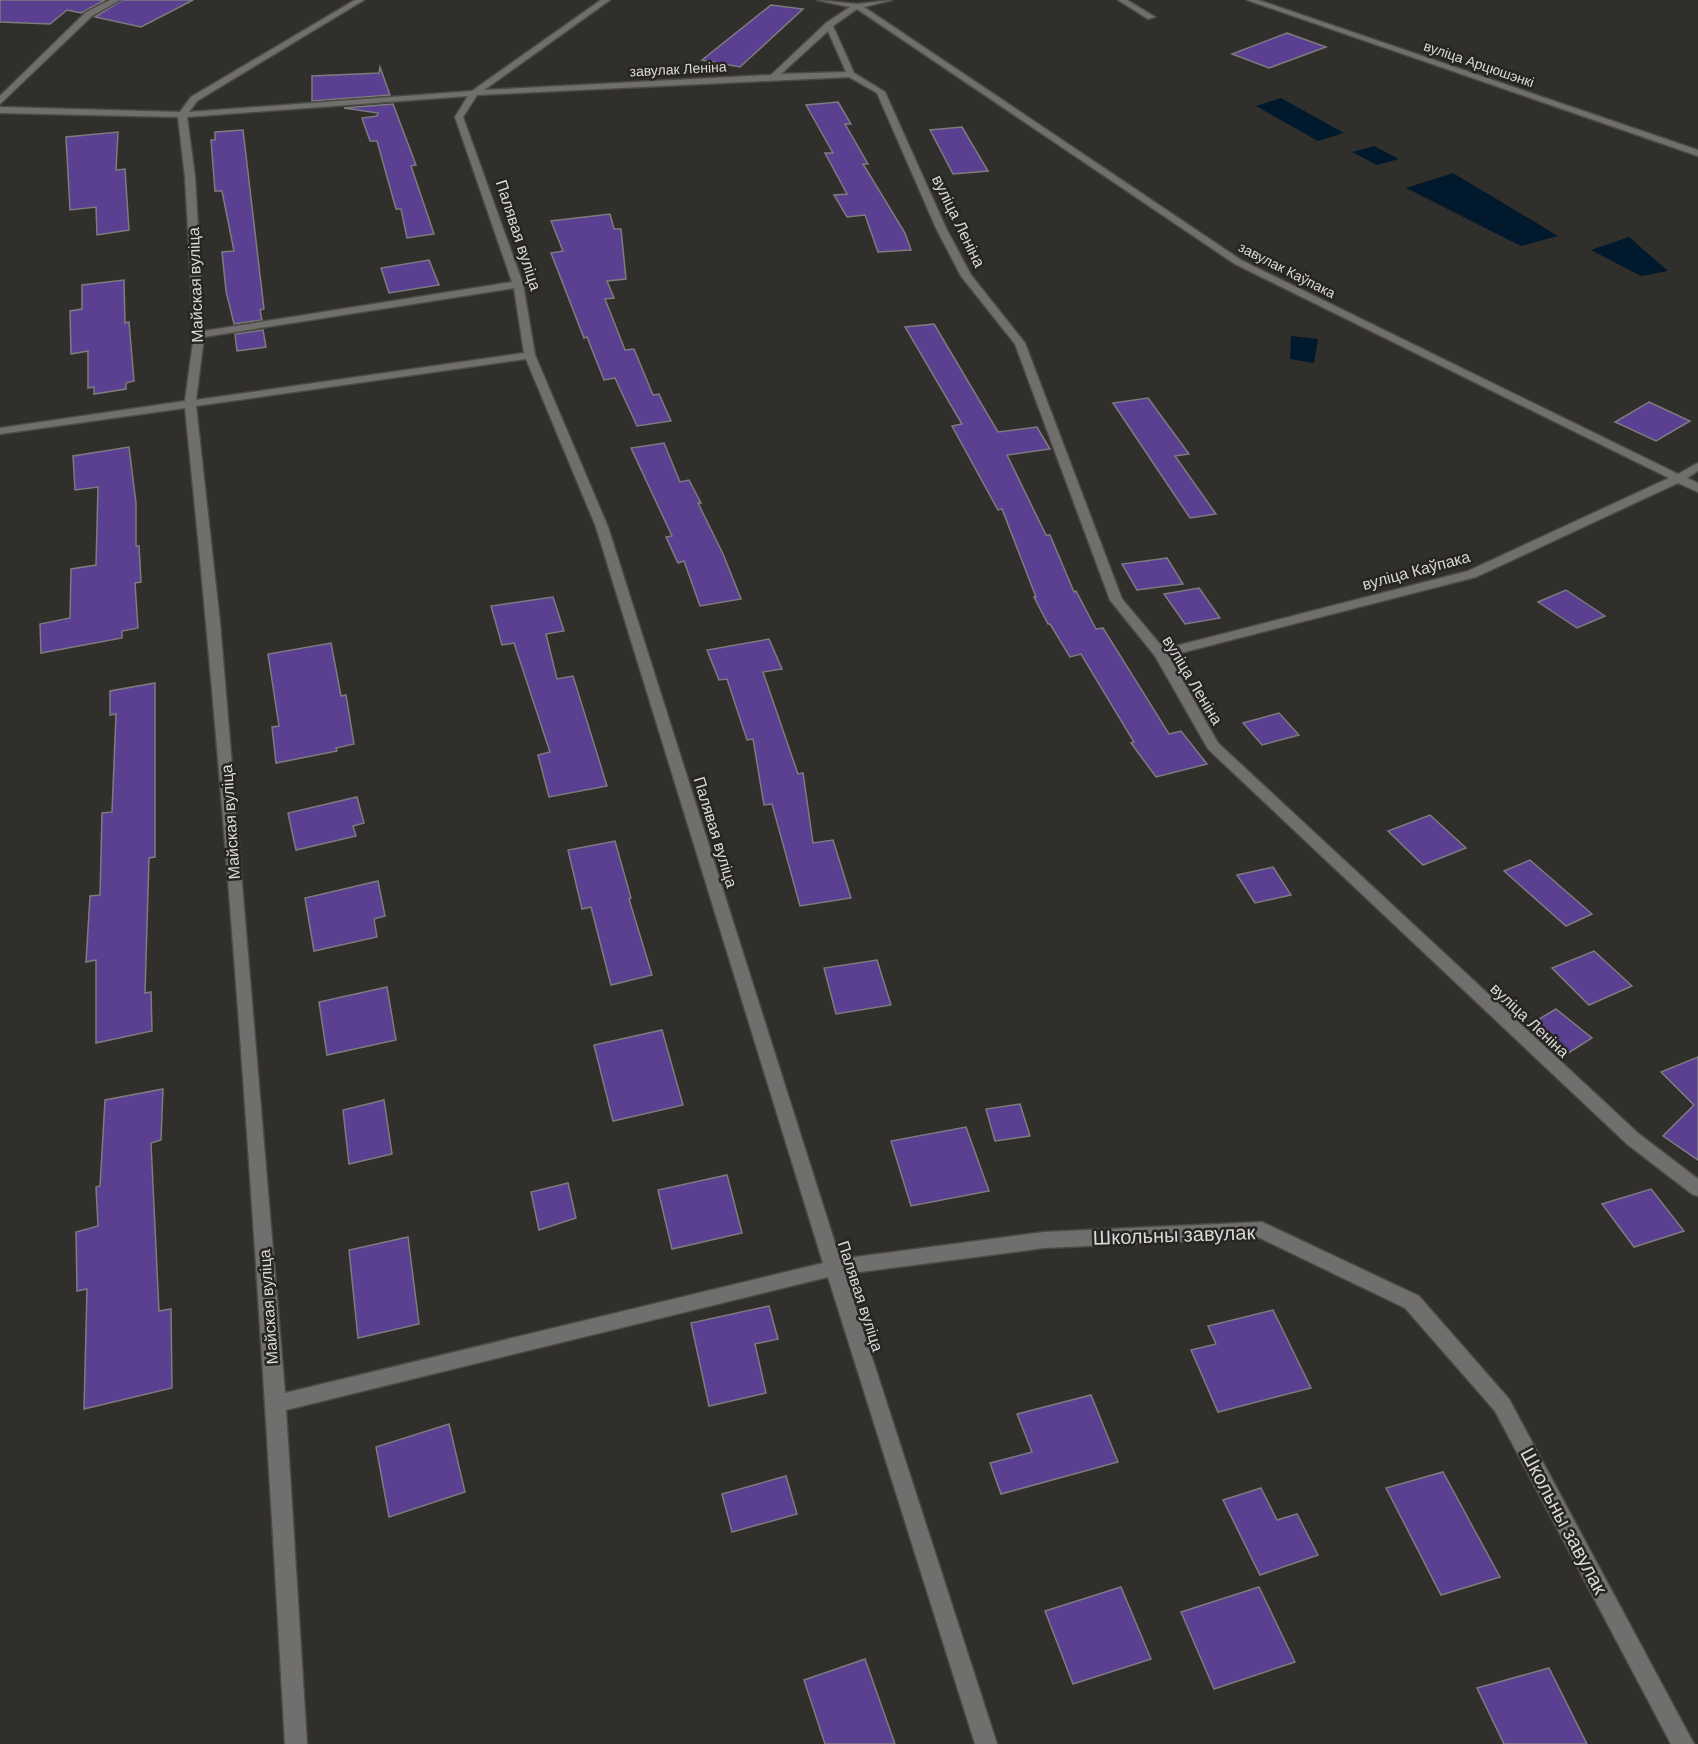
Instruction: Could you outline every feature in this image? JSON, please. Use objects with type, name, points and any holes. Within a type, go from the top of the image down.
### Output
[{"type":"street","points":[[0,101],[89,14],[116,0]]},
{"type":"street","points":[[182,115],[194,99],[360,0]]},
{"type":"street","name":"Палявая вуліца","points":[[606,0],[474,93],[459,117],[518,284],[530,355],[602,527],[986,1744]]},
{"type":"street","points":[[820,0],[857,6],[888,0]]},
{"type":"street","points":[[1122,0],[1151,17]]},
{"type":"street","name":"вуліца Арцюшэнкі","points":[[1251,0],[1698,153]]},
{"type":"street","points":[[773,77],[829,25],[857,6]]},
{"type":"street","name":"завулак Каўпака","points":[[857,6],[1238,262],[1698,488]]},
{"type":"street","points":[[829,25],[851,74]]},
{"type":"street","name":"завулак Леніна","points":[[0,110],[182,115],[474,93],[851,74]]},
{"type":"street","name":"вуліца Леніна","points":[[851,74],[881,92],[941,228],[966,276],[1020,343],[1116,600],[1161,654],[1213,746],[1633,1139],[1698,1189]]},
{"type":"street","name":"Майская вуліца","points":[[182,115],[190,177],[199,335],[190,402],[215,634],[276,1404],[296,1744]]},
{"type":"street","points":[[199,335],[518,284]]},
{"type":"street","points":[[0,430],[530,355]]},
{"type":"street","name":"вуліца Каўпака","points":[[1161,654],[1472,574],[1679,478],[1698,466]]},
{"type":"street","name":"Школьны завулак","points":[[276,1404],[834,1268],[1044,1240],[1262,1230],[1412,1302],[1502,1405],[1683,1744]]},
{"type":"water","points":[[1281,98],[1344,133],[1318,141],[1256,106]]},
{"type":"water","points":[[1374,146],[1399,159],[1377,165],[1352,152]]},
{"type":"water","points":[[1453,173],[1558,236],[1521,246],[1406,188]]},
{"type":"water","points":[[1629,237],[1668,271],[1641,276],[1591,250]]},
{"type":"water","points":[[1291,336],[1318,339],[1314,363],[1290,359]]},
{"type":"building","points":[[0,0],[105,0],[81,13],[67,10],[50,24],[0,22]]},
{"type":"building","points":[[122,0],[193,0],[141,27],[95,17]]},
{"type":"building","points":[[771,5],[803,9],[740,67],[702,60]]},
{"type":"building","points":[[1287,33],[1326,47],[1269,68],[1232,54]]},
{"type":"building","points":[[380,67],[390,95],[312,101],[312,76],[379,73]]},
{"type":"building","points":[[838,102],[851,124],[845,124],[868,164],[863,164],[905,233],[911,250],[878,252],[865,215],[847,217],[834,195],[847,194],[825,153],[833,153],[806,105]]},
{"type":"building","points":[[393,104],[416,165],[411,166],[434,234],[407,238],[401,209],[396,209],[377,141],[370,141],[362,118],[377,116],[378,113],[344,108]]},
{"type":"building","points":[[962,127],[988,171],[953,174],[930,130]]},
{"type":"building","points":[[243,130],[264,309],[260,310],[262,320],[234,324],[226,291],[222,252],[234,251],[222,191],[215,191],[211,140],[215,140],[215,132]]},
{"type":"building","points":[[118,132],[116,170],[125,169],[129,230],[97,235],[96,207],[70,210],[66,137]]},
{"type":"building","points":[[610,214],[614,229],[621,229],[626,279],[607,281],[614,298],[605,299],[625,350],[634,349],[653,395],[659,394],[671,421],[637,426],[615,378],[604,380],[587,337],[584,338],[551,253],[563,251],[551,221]]},
{"type":"building","points":[[429,260],[439,285],[389,293],[381,268]]},
{"type":"building","points":[[124,280],[125,323],[129,322],[134,381],[126,383],[126,389],[94,394],[94,387],[88,388],[88,351],[71,354],[70,311],[82,309],[82,285]]},
{"type":"building","points":[[934,324],[998,432],[1037,427],[1050,449],[1007,455],[1046,535],[1050,535],[1074,592],[1076,591],[1096,629],[1103,628],[1169,734],[1181,731],[1207,764],[1156,777],[1131,743],[1134,742],[1081,654],[1070,657],[1048,624],[1034,597],[1036,597],[1002,509],[998,510],[952,426],[962,424],[905,327]]},
{"type":"building","points":[[263,330],[266,347],[237,351],[235,334]]},
{"type":"building","points":[[1148,398],[1189,454],[1175,456],[1216,514],[1190,518],[1113,403]]},
{"type":"building","points":[[1649,402],[1690,421],[1656,441],[1615,422]]},
{"type":"building","points":[[664,443],[680,482],[689,480],[701,503],[698,503],[723,554],[741,599],[700,606],[684,561],[678,563],[666,537],[672,536],[631,448]]},
{"type":"building","points":[[129,447],[136,503],[136,546],[139,546],[141,582],[135,583],[138,628],[122,631],[122,638],[41,653],[40,624],[70,618],[71,569],[96,565],[98,487],[75,490],[73,456]]},
{"type":"building","points":[[1167,558],[1183,584],[1137,590],[1122,564]]},
{"type":"building","points":[[1199,588],[1220,618],[1185,624],[1164,594]]},
{"type":"building","points":[[1566,590],[1605,616],[1577,628],[1538,602]]},
{"type":"building","points":[[553,597],[564,631],[546,634],[557,679],[573,676],[607,786],[549,797],[538,755],[550,752],[514,643],[502,645],[491,606]]},
{"type":"building","points":[[769,639],[782,669],[763,672],[798,774],[803,773],[813,843],[833,840],[851,898],[800,906],[772,804],[764,805],[753,739],[747,740],[727,679],[719,680],[707,650]]},
{"type":"building","points":[[331,643],[341,696],[346,695],[354,744],[336,748],[337,751],[276,763],[272,727],[279,726],[268,654]]},
{"type":"building","points":[[155,683],[155,857],[149,858],[145,993],[151,992],[152,1031],[96,1043],[96,960],[86,962],[90,896],[100,895],[102,813],[112,812],[116,714],[110,715],[110,691]]},
{"type":"building","points":[[1279,713],[1299,735],[1262,745],[1243,723]]},
{"type":"building","points":[[357,797],[364,823],[353,826],[356,836],[296,850],[288,813]]},
{"type":"building","points":[[1430,815],[1466,848],[1423,865],[1388,831]]},
{"type":"building","points":[[615,841],[631,898],[629,899],[652,975],[611,985],[591,907],[582,909],[568,850]]},
{"type":"building","points":[[1530,860],[1592,914],[1566,926],[1504,871]]},
{"type":"building","points":[[1273,867],[1291,895],[1255,903],[1237,875]]},
{"type":"building","points":[[378,881],[385,916],[374,919],[377,937],[314,951],[305,898]]},
{"type":"building","points":[[1594,951],[1632,986],[1589,1005],[1552,968]]},
{"type":"building","points":[[877,960],[891,1005],[836,1014],[824,968]]},
{"type":"building","points":[[387,987],[396,1040],[327,1055],[319,1002]]},
{"type":"building","points":[[1556,1009],[1592,1038],[1565,1055],[1529,1025]]},
{"type":"building","points":[[662,1030],[683,1105],[613,1121],[594,1045]]},
{"type":"building","points":[[1698,1057],[1698,1160],[1663,1136],[1694,1105],[1661,1072]]},
{"type":"building","points":[[163,1089],[161,1140],[151,1143],[159,1311],[171,1309],[172,1388],[84,1409],[87,1289],[77,1291],[76,1232],[98,1226],[96,1187],[100,1186],[105,1100]]},
{"type":"building","points":[[384,1100],[392,1154],[349,1164],[343,1110]]},
{"type":"building","points":[[1020,1104],[1030,1136],[995,1141],[986,1109]]},
{"type":"building","points":[[966,1127],[989,1191],[911,1206],[891,1141]]},
{"type":"building","points":[[727,1175],[742,1233],[672,1249],[658,1190]]},
{"type":"building","points":[[568,1183],[576,1218],[539,1230],[531,1192]]},
{"type":"building","points":[[1651,1189],[1684,1231],[1634,1247],[1602,1204]]},
{"type":"building","points":[[408,1237],[419,1324],[358,1338],[349,1250]]},
{"type":"building","points":[[769,1306],[778,1339],[755,1344],[766,1393],[709,1406],[691,1323]]},
{"type":"building","points":[[1273,1310],[1311,1388],[1218,1412],[1191,1350],[1216,1344],[1208,1326]]},
{"type":"building","points":[[1091,1395],[1118,1462],[1001,1494],[990,1463],[1032,1452],[1017,1414]]},
{"type":"building","points":[[449,1424],[465,1492],[389,1517],[376,1447]]},
{"type":"building","points":[[1443,1472],[1500,1577],[1441,1595],[1386,1488]]},
{"type":"building","points":[[786,1476],[797,1514],[732,1532],[722,1494]]},
{"type":"building","points":[[1261,1488],[1277,1520],[1297,1514],[1318,1555],[1260,1575],[1223,1500]]},
{"type":"building","points":[[1121,1587],[1151,1659],[1073,1684],[1045,1611]]},
{"type":"building","points":[[1259,1587],[1295,1662],[1214,1689],[1181,1612]]},
{"type":"building","points":[[865,1659],[895,1744],[825,1744],[804,1680]]},
{"type":"building","points":[[1549,1668],[1587,1744],[1504,1744],[1477,1688]]}]
